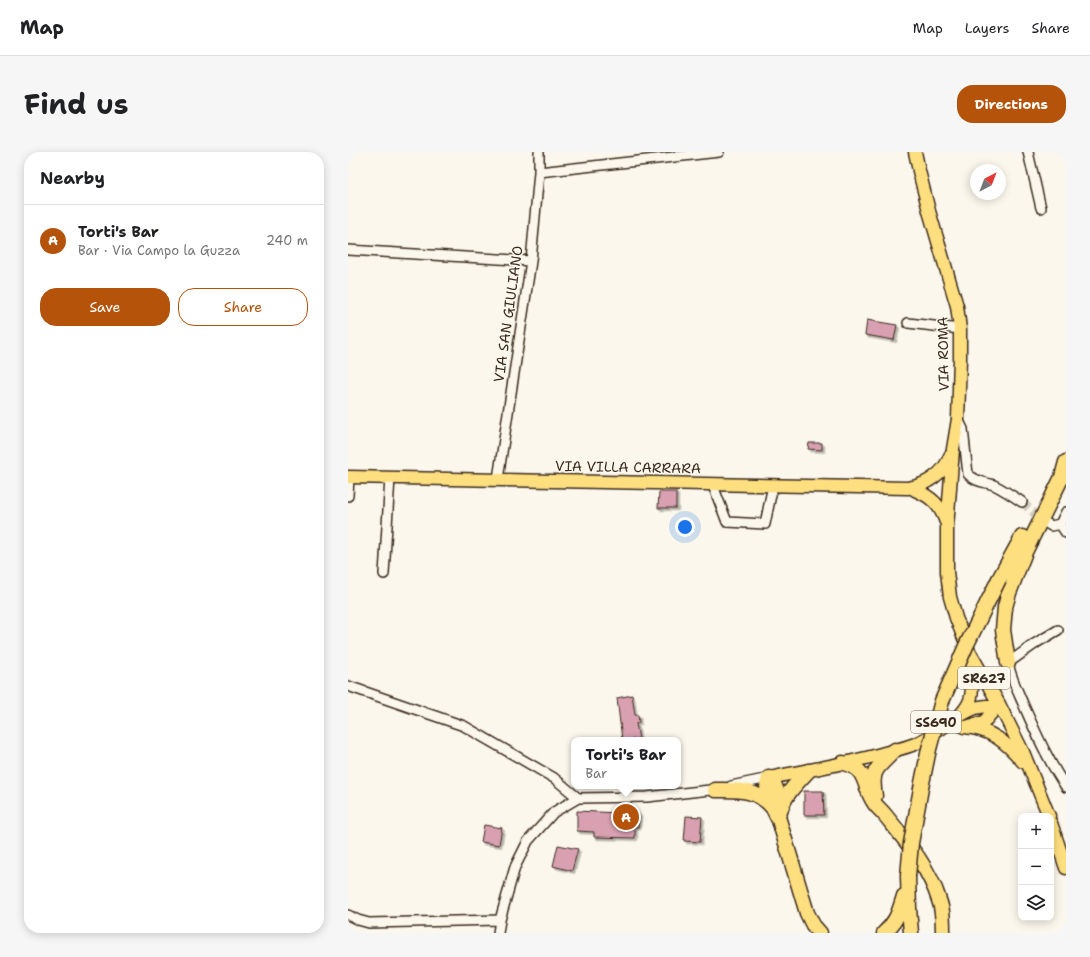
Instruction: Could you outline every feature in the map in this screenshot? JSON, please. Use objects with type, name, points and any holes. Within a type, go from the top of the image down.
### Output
[{"type":"highway","name":"SS690","points":[[911,933],[908,880],[911,843],[929,749],[942,700],[966,646],[999,579],[1066,458]]},
{"type":"highway","points":[[1008,662],[1003,630],[1005,608],[1009,592],[1025,552],[1062,477],[1066,462]]},
{"type":"highway","points":[[881,811],[875,796],[873,785],[874,776],[878,767],[895,750]]},
{"type":"highway","points":[[843,763],[852,765],[858,769],[865,781],[871,799],[912,849],[928,872],[940,901],[943,918],[943,933]]},
{"type":"highway","points":[[777,812],[786,796],[808,770]]},
{"type":"highway","points":[[769,778],[776,787],[777,812],[803,902],[813,925],[820,933]]},
{"type":"highway","points":[[715,790],[744,790],[753,793],[763,798],[777,812]]},
{"type":"highway","points":[[884,933],[893,924],[899,914],[908,880]]},
{"type":"highway","points":[[803,902],[820,925],[829,933]]},
{"type":"main road","name":"VIA ROMA","points":[[915,152],[918,171],[957,306],[960,329],[958,419],[949,488],[946,572],[950,597],[956,618],[969,652]]},
{"type":"main road","points":[[947,528],[942,511],[937,504],[915,487],[938,474],[949,460],[953,449]]},
{"type":"main road","name":"VIA VILLA CARRARA","points":[[348,477],[915,487],[932,493],[949,488]]},
{"type":"main road","points":[[961,722],[971,700],[973,691],[973,672],[969,652]]},
{"type":"main road","name":"SR627","points":[[969,652],[999,704],[1023,752],[1048,813]]},
{"type":"main road","points":[[769,778],[843,763],[916,744],[931,736],[956,728],[976,708],[999,704]]},
{"type":"main road","points":[[961,722],[972,728],[988,732],[999,738],[1013,751],[1032,774]]},
{"type":"main road","points":[[1054,828],[1062,843],[1065,861]]},
{"type":"street","name":"VIA SAN GIULIANO","points":[[498,479],[531,260],[539,172],[539,152]]},
{"type":"street","points":[[539,172],[719,152]]},
{"type":"street","points":[[1028,152],[1041,208]]},
{"type":"street","points":[[348,250],[531,260]]},
{"type":"street","points":[[908,323],[960,329]]},
{"type":"street","points":[[958,419],[963,429],[968,474],[976,480],[996,486],[1022,502]]},
{"type":"street","points":[[348,477],[348,496]]},
{"type":"street","points":[[384,574],[390,478]]},
{"type":"street","points":[[712,483],[727,522],[764,524],[773,485]]},
{"type":"street","points":[[1043,521],[1052,526],[1060,524],[1066,512]]},
{"type":"street","points":[[1060,524],[1066,533]]},
{"type":"street","points":[[1058,630],[1008,662],[1011,676],[1048,759],[1066,787]]},
{"type":"street","points":[[348,686],[464,726],[554,778],[578,798]]},
{"type":"street","points":[[498,933],[500,920],[515,867],[528,841],[554,812],[578,798],[647,797],[715,790],[769,778]]},
{"type":"street","points":[[348,915],[369,923],[500,920]]},
{"type":"building","points":[[867,320],[897,325],[894,340],[865,335]]},
{"type":"building","points":[[809,443],[822,443],[822,450],[808,449]]},
{"type":"building","points":[[659,492],[676,492],[676,508],[658,508]]},
{"type":"building","points":[[632,695],[635,715],[638,715],[639,723],[636,723],[639,737],[622,737],[617,698]]},
{"type":"building","points":[[804,791],[823,791],[824,815],[804,815]]},
{"type":"building","points":[[577,811],[639,814],[638,827],[635,827],[635,838],[594,837],[594,832],[577,831]]},
{"type":"building","points":[[686,816],[702,817],[700,842],[684,841]]},
{"type":"building","points":[[484,825],[502,828],[499,845],[481,842]]},
{"type":"building","points":[[558,845],[578,849],[572,871],[553,866]]},
{"type":"tunnel","points":[[1022,502],[1043,521]]},
{"type":"place","name":"Torti's Bar","points":[[626,817]]}]
